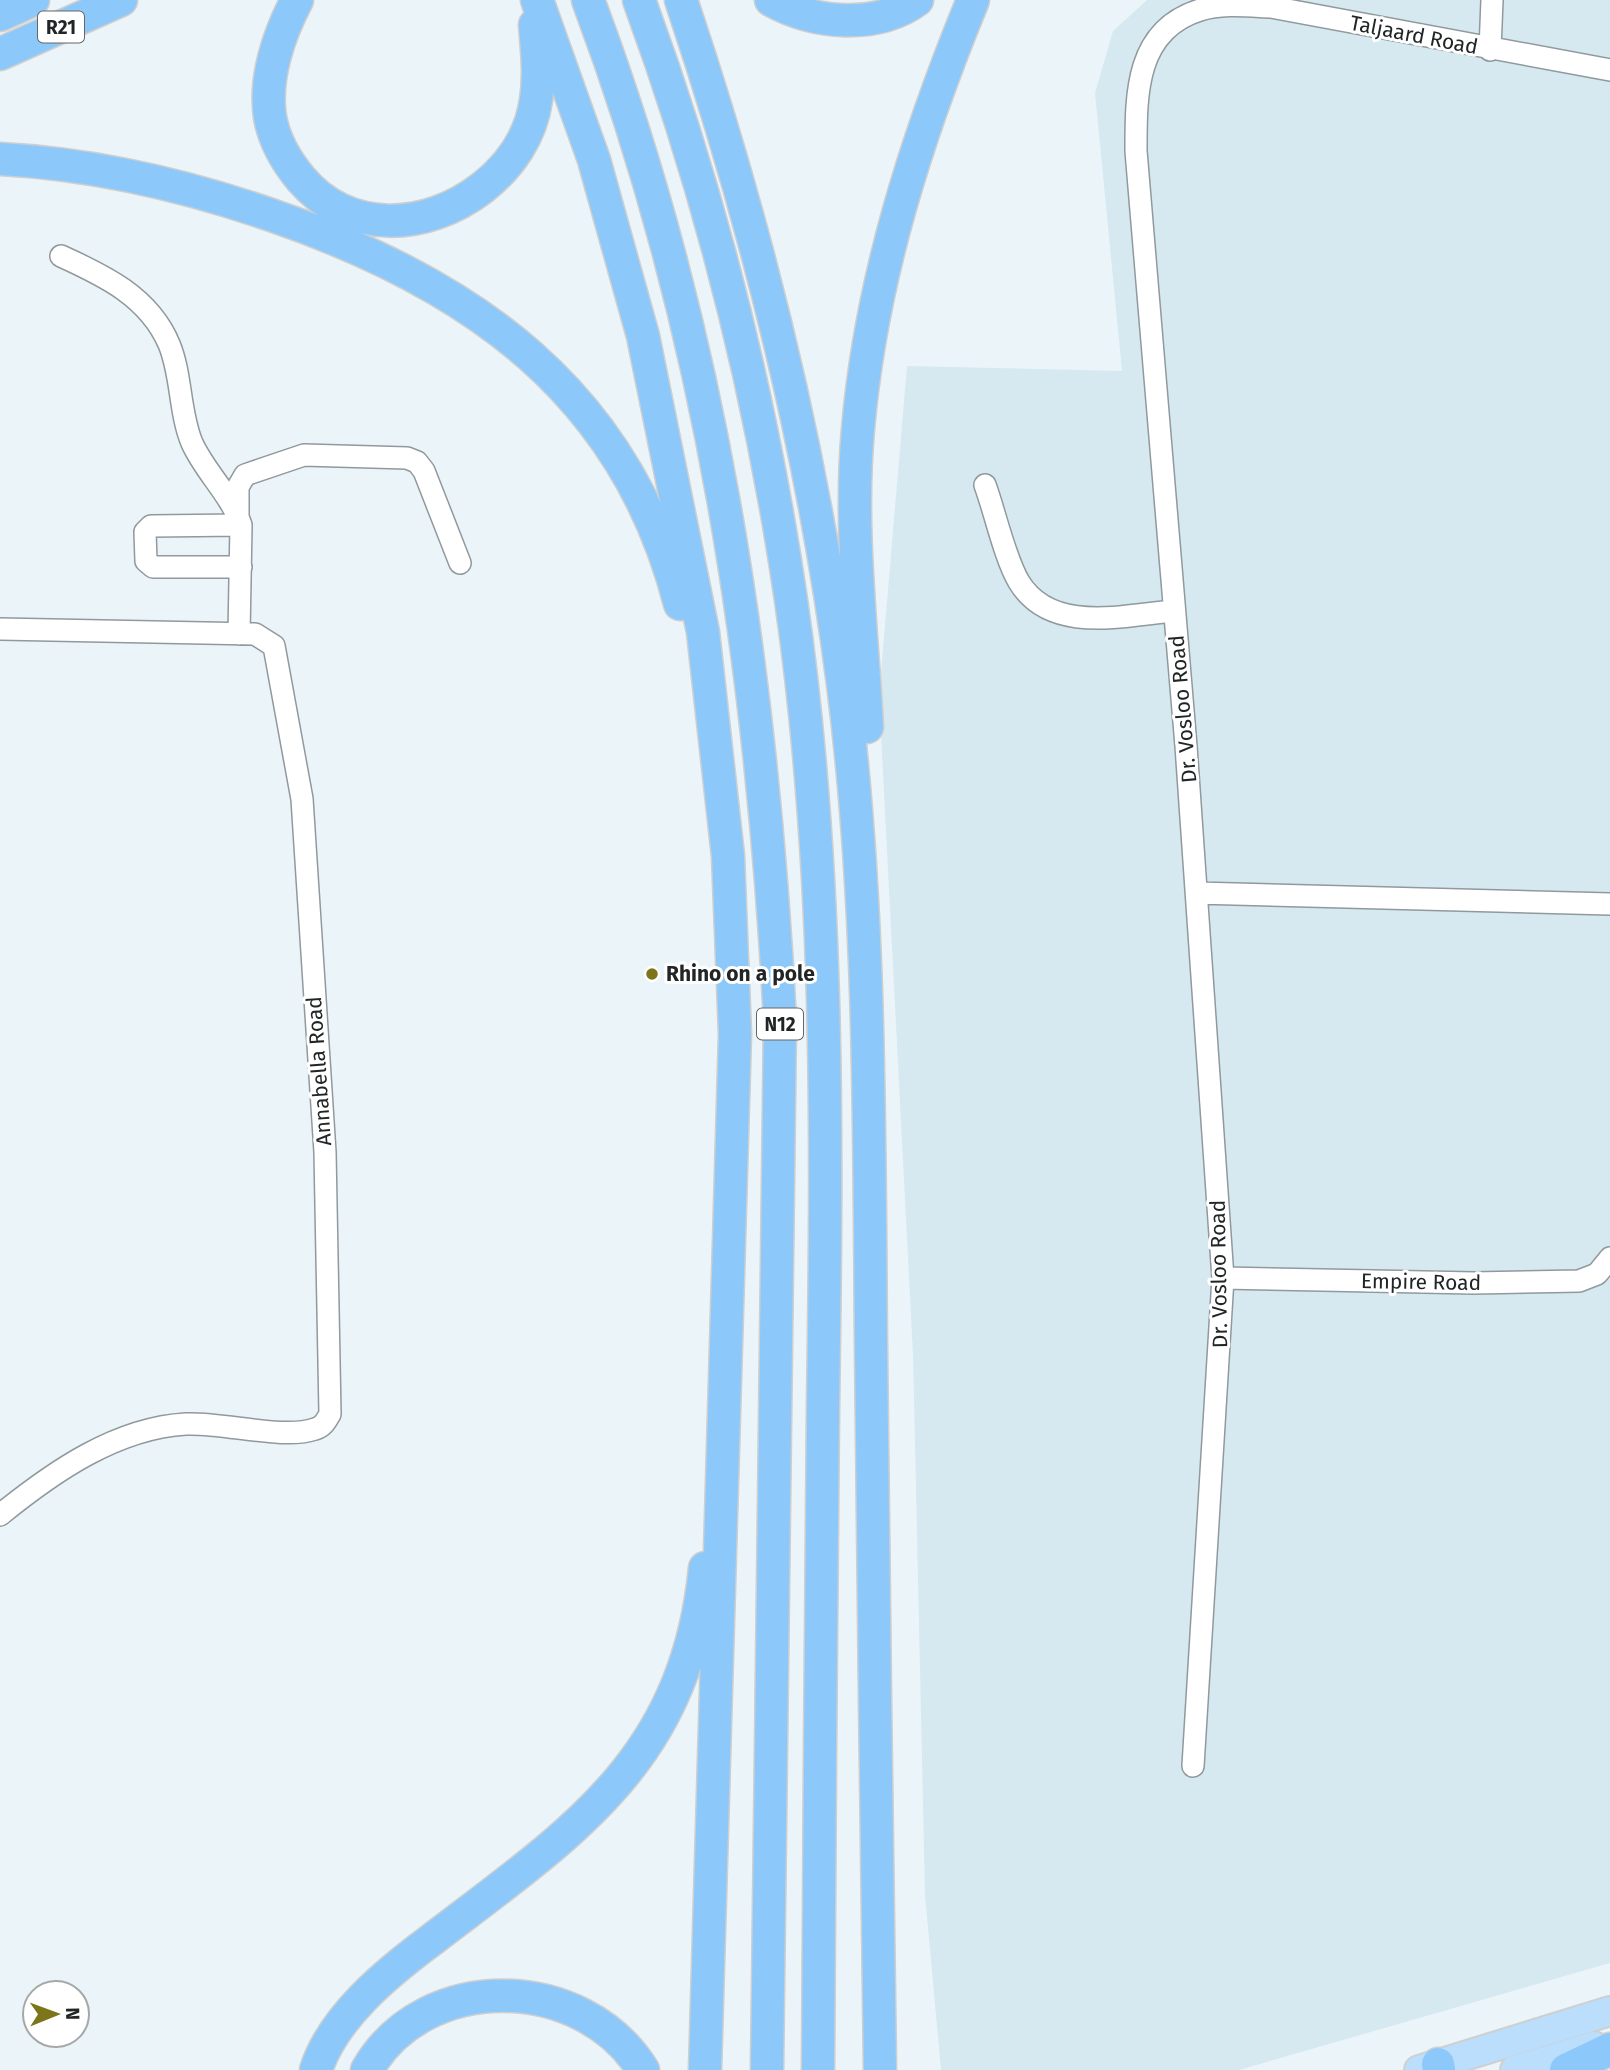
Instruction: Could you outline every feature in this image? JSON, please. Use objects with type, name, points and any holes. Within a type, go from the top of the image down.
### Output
[{"type":"highway","name":"R21","points":[[0,15],[33,0]]},
{"type":"highway","name":"R21","points":[[0,54],[121,0]]},
{"type":"highway","points":[[298,0],[277,46],[269,91],[275,135],[288,164],[313,193],[351,215],[391,222],[427,218],[463,202],[496,177],[523,142],[536,100],[538,58],[535,0]]},
{"type":"highway","points":[[535,0],[594,160],[643,336],[701,619],[728,856],[735,1034],[705,2070]]},
{"type":"highway","name":"N12","points":[[589,0],[628,104],[659,209],[693,341],[729,522],[751,664],[772,865],[780,1020],[766,2070]]},
{"type":"highway","name":"N12","points":[[639,0],[700,185],[738,329],[791,601],[812,787],[827,1108],[818,2070]]},
{"type":"highway","points":[[681,0],[726,134],[764,270],[797,408],[844,688],[869,1096],[880,2070]]},
{"type":"highway","points":[[771,0],[822,18],[860,20],[902,11],[917,0]]},
{"type":"highway","points":[[869,1096],[877,1059],[877,990],[872,818],[855,500],[858,431],[872,327],[894,228],[925,124],[973,0]]},
{"type":"highway","points":[[0,159],[79,166],[140,177],[232,201],[310,228],[443,290],[493,323],[563,385],[590,417],[624,467],[648,509],[671,570],[685,623],[728,856]]},
{"type":"highway","points":[[316,2070],[336,2033],[388,1974],[540,1857],[603,1801],[625,1775],[664,1714],[689,1649],[703,1586],[726,1353]]},
{"type":"highway","points":[[878,1911],[890,2070]]},
{"type":"highway","points":[[367,2070],[375,2056],[397,2034],[427,2012],[468,1996],[501,1993],[539,1999],[564,2007],[599,2025],[630,2049],[643,2070]]},
{"type":"highway","points":[[1566,2070],[1610,2049]]},
{"type":"main road","points":[[1428,2069],[1610,2011]]},
{"type":"main road","points":[[1515,2070],[1610,2041]]},
{"type":"street","points":[[1490,50],[1492,0]]},
{"type":"street","name":"Taljaard Road","points":[[1148,50],[1160,34],[1199,10],[1228,6],[1271,7],[1490,50],[1610,70]]},
{"type":"street","name":"Dr. Vosloo Road","points":[[1148,50],[1136,104],[1136,151],[1198,893],[1223,1278],[1193,1766]]},
{"type":"street","points":[[61,256],[109,278],[144,305],[169,345],[191,440],[205,469],[239,520]]},
{"type":"street","points":[[239,634],[241,567],[238,487],[245,475],[292,458],[304,455],[407,458],[417,462],[424,471],[460,563]]},
{"type":"street","points":[[985,485],[1019,582],[1048,608],[1068,616],[1091,618],[1174,611]]},
{"type":"street","points":[[239,520],[151,526],[145,532],[146,561],[153,566],[241,567]]},
{"type":"street","name":"Annabella Road","points":[[0,629],[255,634],[274,646],[302,799],[325,1152],[330,1414],[323,1424],[312,1430],[281,1432],[221,1424],[187,1424],[161,1426],[137,1433],[66,1467],[0,1515]]},
{"type":"street","points":[[1198,893],[1610,904]]},
{"type":"street","name":"Empire Road","points":[[1223,1278],[1474,1283],[1579,1281],[1597,1274],[1610,1258]]},
{"type":"shaded area","points":[[1147,0],[1610,0],[1610,1963],[1239,2070],[941,2070],[925,1895],[913,1355],[879,696],[907,366],[1122,371],[1095,93],[1113,31]]},
{"type":"place","name":"Rhino on a pole","points":[[652,974]]}]
